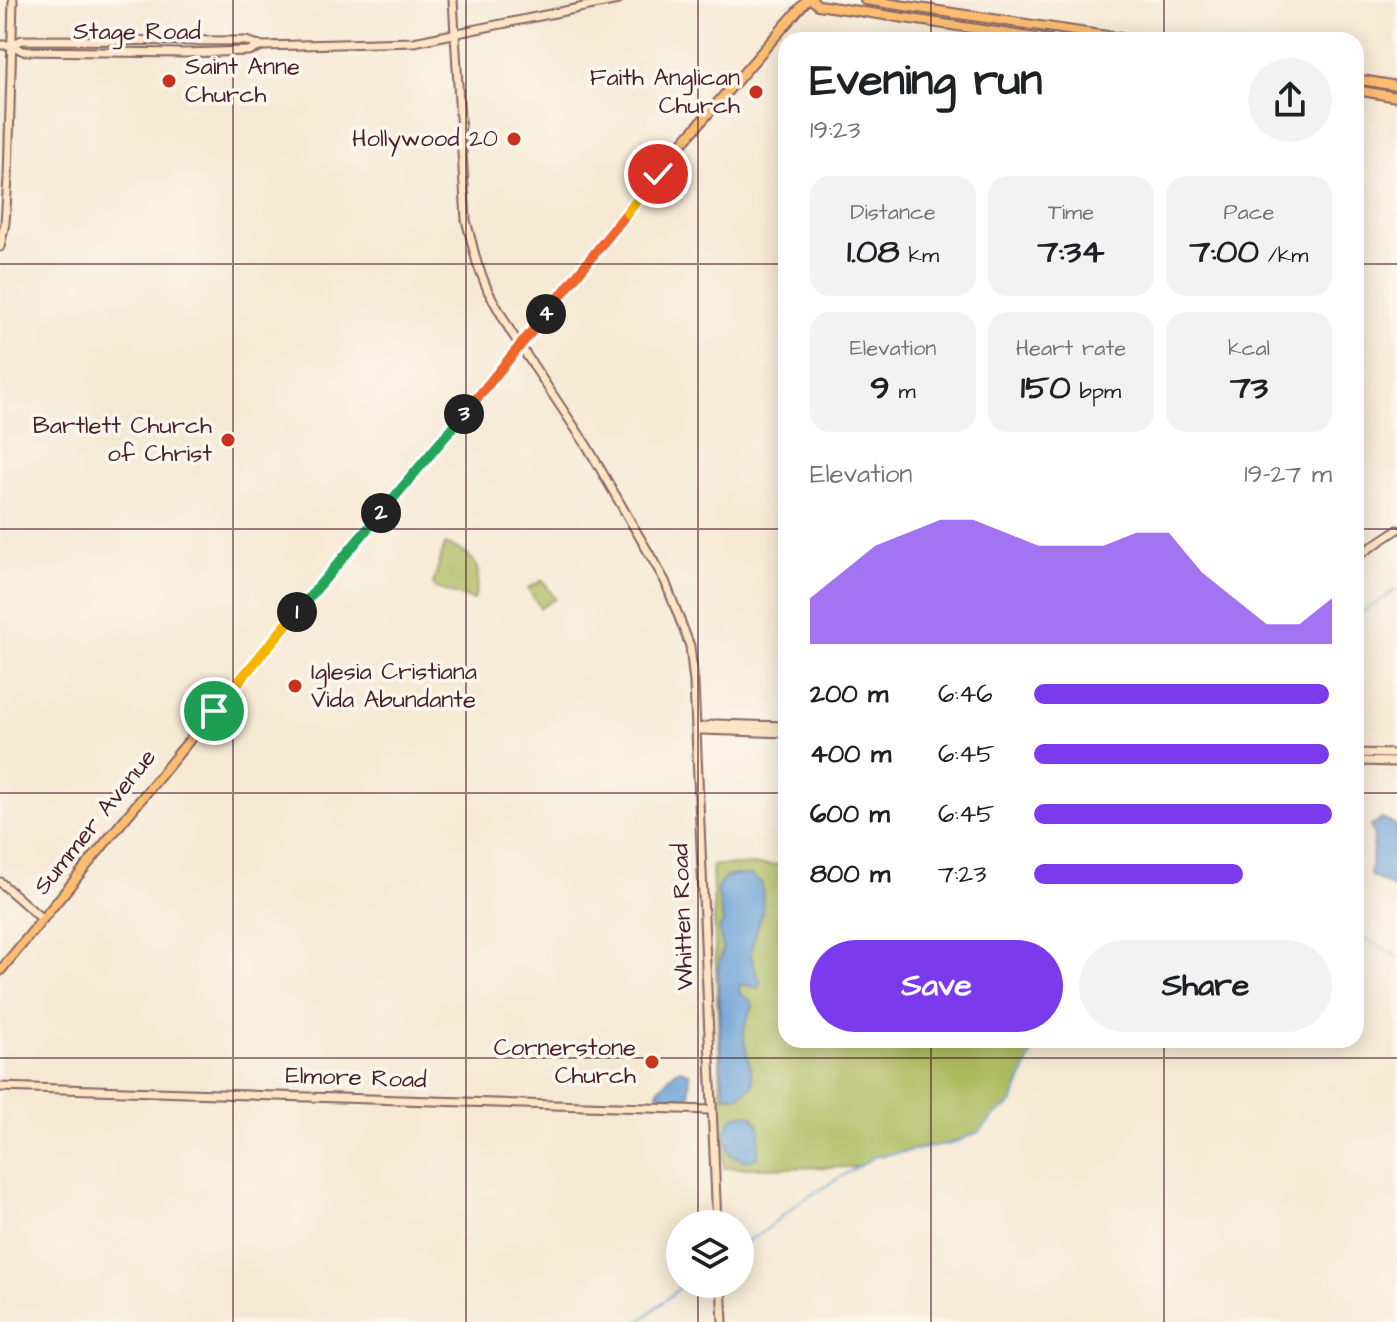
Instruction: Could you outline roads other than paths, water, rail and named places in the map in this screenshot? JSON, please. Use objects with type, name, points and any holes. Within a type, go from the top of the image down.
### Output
[{"type":"main road","points":[[0,247],[8,189],[13,0]]},
{"type":"main road","name":"Whitten Road","points":[[453,0],[466,220],[470,242],[488,291],[587,446],[665,581],[690,646],[716,1210]]},
{"type":"main road","name":"Stage Road","points":[[0,45],[12,45],[22,40],[246,41],[261,46],[379,44],[455,35],[618,0]]},
{"type":"main road","points":[[810,0],[818,5],[999,32]]},
{"type":"main road","name":"Summer Avenue","points":[[782,32],[810,0]]},
{"type":"main road","points":[[865,0],[1083,32]]},
{"type":"main road","points":[[910,18],[915,10],[935,9]]},
{"type":"main road","name":"Summer Avenue","points":[[0,971],[521,345],[673,154],[778,36]]},
{"type":"main road","points":[[103,41],[103,52]]},
{"type":"main road","name":"Stage Road","points":[[12,45],[23,51],[103,52],[248,51],[261,46]]},
{"type":"main road","points":[[1364,80],[1397,86]]},
{"type":"main road","points":[[1364,91],[1397,97]]},
{"type":"main road","points":[[1364,552],[1397,530]]},
{"type":"main road","points":[[696,729],[716,724],[778,726]]},
{"type":"main road","points":[[696,729],[778,733]]},
{"type":"main road","points":[[1364,753],[1397,754]]},
{"type":"main road","points":[[1364,761],[1397,762]]},
{"type":"main road","points":[[0,882],[42,919]]},
{"type":"main road","name":"Elmore Road","points":[[0,1087],[710,1110]]},
{"type":"main road","points":[[722,1298],[723,1322]]},
{"type":"water","points":[[1382,819],[1397,826],[1397,890],[1370,875],[1374,837],[1371,826]]},
{"type":"water","points":[[751,875],[762,884],[763,909],[750,953],[760,988],[741,984],[739,987],[740,993],[752,1002],[753,1007],[747,1018],[744,1037],[753,1085],[739,1096],[725,1096],[721,1068],[718,968],[723,948],[719,930],[723,922],[717,889],[724,878]]},
{"type":"water","points":[[681,1069],[689,1073],[690,1096],[659,1095],[657,1091]]},
{"type":"water","points":[[753,1116],[760,1128],[757,1158],[747,1161],[730,1155],[725,1132],[733,1117]]},
{"type":"waterway","points":[[1364,612],[1397,589]]},
{"type":"waterway","points":[[1364,938],[1397,956]]},
{"type":"waterway","points":[[754,1237],[798,1203],[874,1157],[952,1144],[980,1131],[1012,1103],[1034,1048]]},
{"type":"waterway","points":[[639,1322],[667,1298]]},
{"type":"place","name":"Saint Anne Church","points":[[169,81]]},
{"type":"place","name":"Faith Anglican Church","points":[[756,92]]},
{"type":"place","name":"Hollywood 20","points":[[514,139]]},
{"type":"place","name":"Bartlett Church of Christ","points":[[228,440]]},
{"type":"place","name":"Iglesia Cristiana Vida Abundante","points":[[295,686]]},
{"type":"place","name":"Cornerstone Church","points":[[652,1062]]}]
